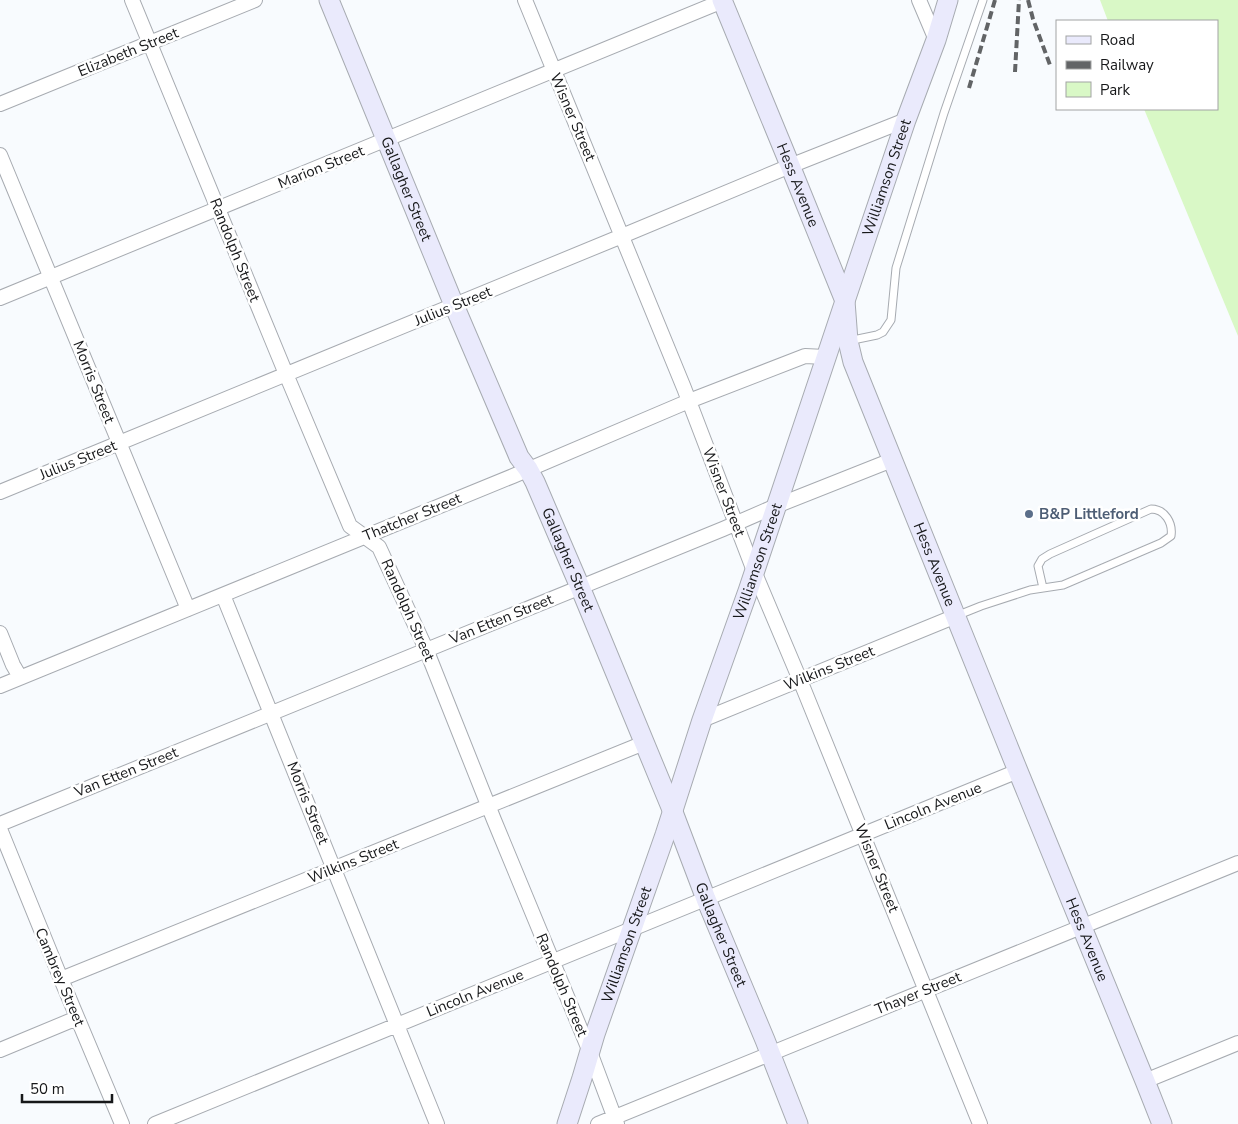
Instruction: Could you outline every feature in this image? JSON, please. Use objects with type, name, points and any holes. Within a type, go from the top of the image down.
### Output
[{"type":"street","name":"Randolph Street","points":[[132,0],[350,526],[379,547],[426,650],[488,806],[590,1052],[616,1121]]},
{"type":"street","name":"Elizabeth Street","points":[[0,104],[255,0]]},
{"type":"street","name":"Gallagher Street","points":[[329,0],[454,305],[519,457],[535,482],[580,586],[798,1124]]},
{"type":"street","name":"Wisner Street","points":[[525,0],[689,401],[754,571],[980,1124]]},
{"type":"street","name":"Marion Street","points":[[0,298],[723,0]]},
{"type":"street","name":"Hess Avenue","points":[[723,0],[844,301],[848,342],[853,362],[1162,1124]]},
{"type":"street","points":[[919,0],[936,40]]},
{"type":"street","name":"Williamson Street","points":[[567,1124],[595,1034],[673,812],[702,720],[906,120],[936,40],[948,0]]},
{"type":"street","name":"Julius Street","points":[[0,492],[790,166],[906,120]]},
{"type":"street","name":"Morris Street","points":[[0,155],[118,444],[188,609]]},
{"type":"street","name":"Thatcher Street","points":[[0,686],[689,401],[805,356],[826,357]]},
{"type":"street","name":"Van Etten Street","points":[[0,824],[892,460]]},
{"type":"street","name":"Morris Street","points":[[223,594],[437,1124]]},
{"type":"street","name":"Wilkins Street","points":[[702,720],[956,616]]},
{"type":"street","points":[[0,634],[20,677]]},
{"type":"street","name":"Wilkins Street","points":[[61,979],[644,744]]},
{"type":"street","name":"Lincoln Avenue","points":[[155,1124],[1018,771]]},
{"type":"street","name":"Cambrey Street","points":[[0,829],[122,1124]]},
{"type":"street","points":[[0,868],[13,862]]},
{"type":"street","name":"Thayer Street","points":[[598,1124],[616,1121],[771,1054],[1238,863]]},
{"type":"street","points":[[0,1050],[77,1018]]},
{"type":"street","points":[[1145,1081],[1238,1043]]},
{"type":"lane","points":[[848,342],[883,332],[891,320],[896,268],[944,113],[983,0]]},
{"type":"lane","points":[[956,616],[1030,590],[1063,585],[1161,543],[1170,536],[1172,529],[1169,521],[1162,512],[1157,509],[1151,509],[1050,554],[1042,559],[1038,566],[1043,588]]},
{"type":"green space","points":[[1100,0],[1238,0],[1238,336],[1144,110],[1218,110],[1218,20],[1108,20]]},
{"type":"railway","points":[[969,88],[995,0]]},
{"type":"railway","points":[[1015,72],[1019,0]]},
{"type":"railway","points":[[1028,0],[1050,65]]},
{"type":"place","name":"B&P Littleford","points":[[1029,514]]}]
